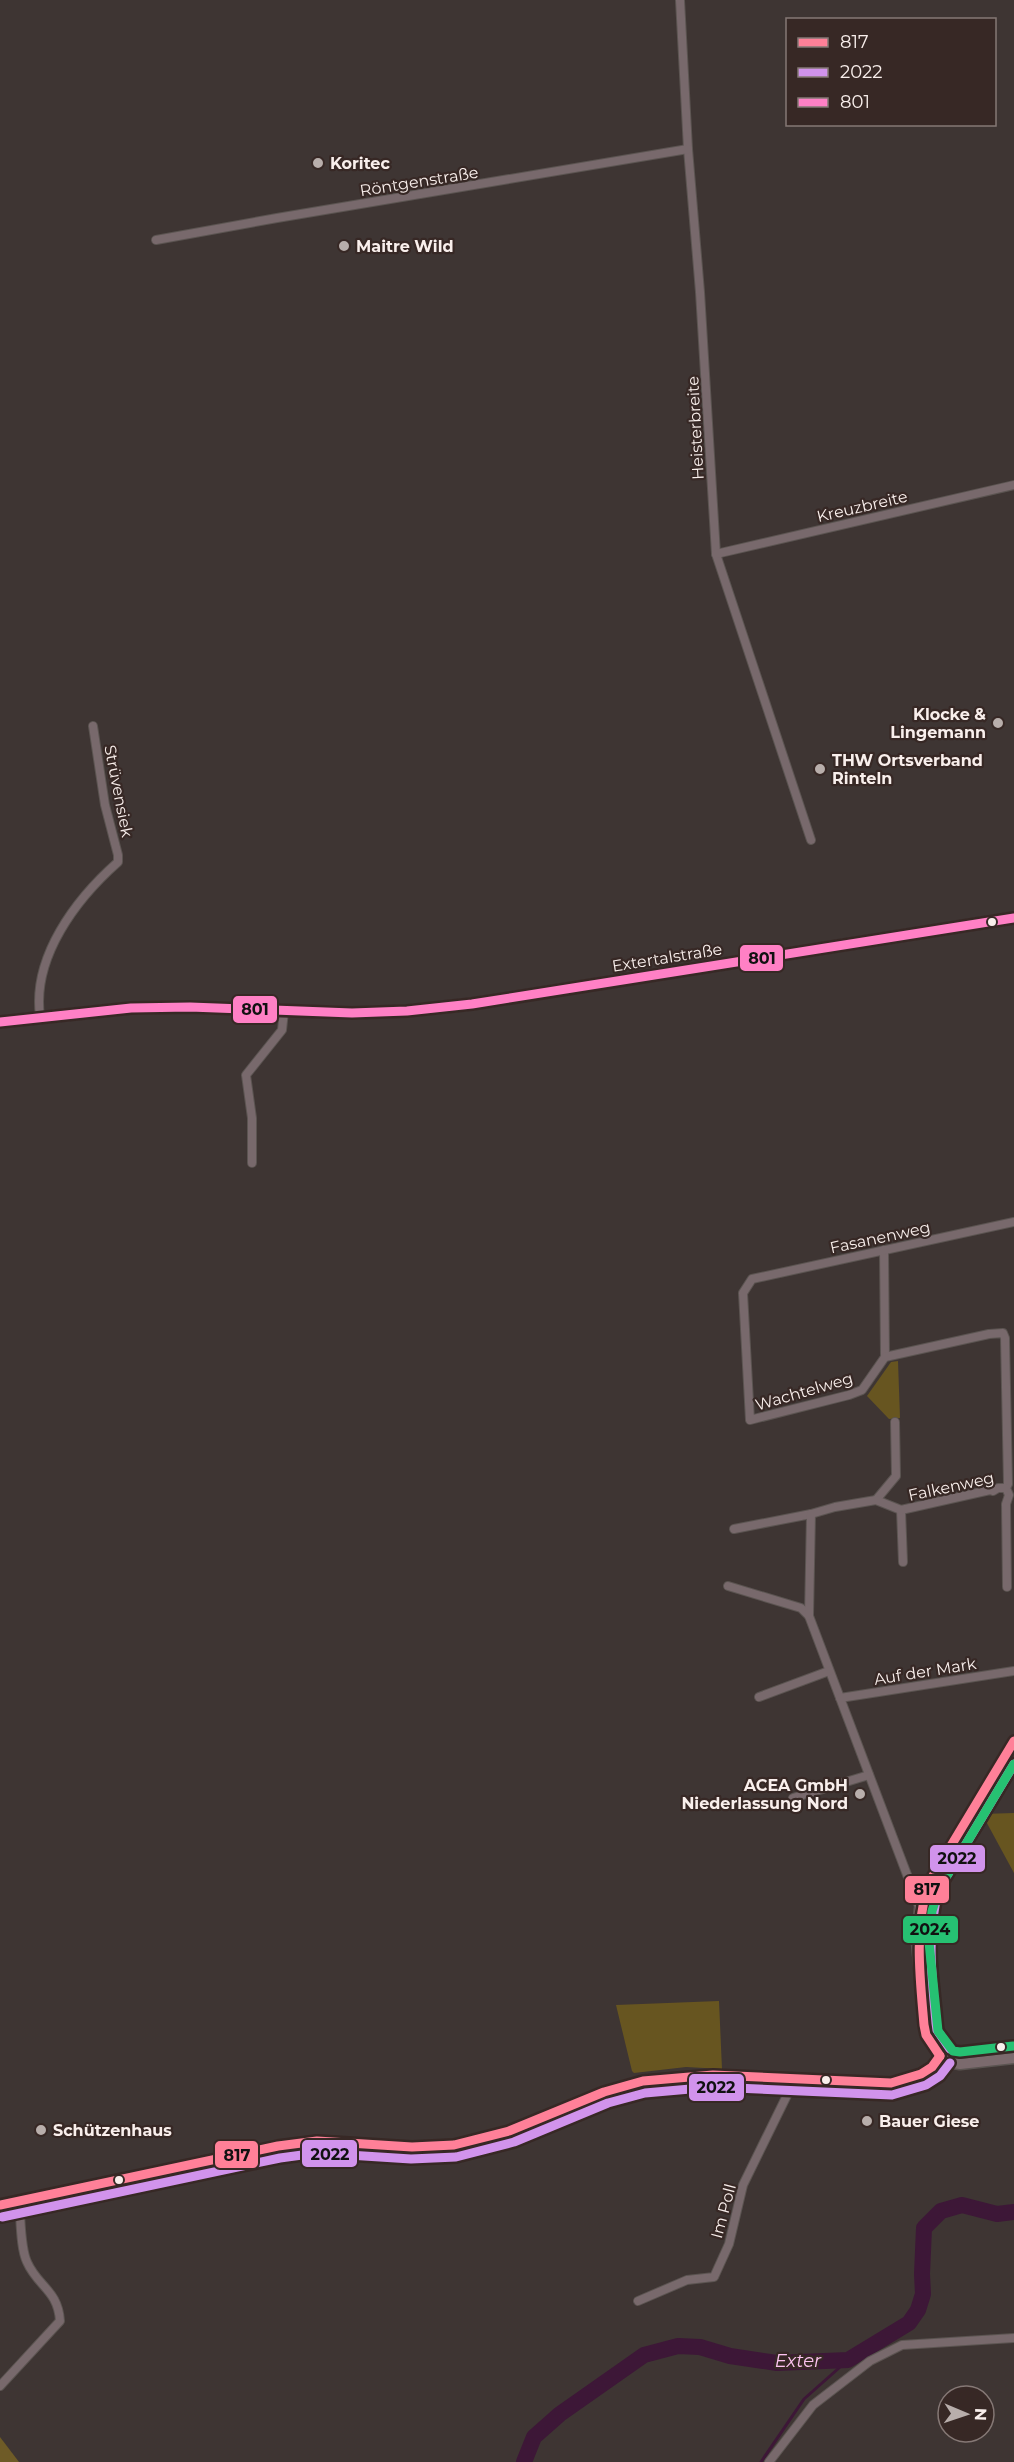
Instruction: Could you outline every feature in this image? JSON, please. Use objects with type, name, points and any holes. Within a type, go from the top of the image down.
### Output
[{"type":"main road","name":"Extertalstraße","points":[[0,1022],[100,1010],[159,1007],[352,1013],[406,1011],[472,1004],[1014,918]]},
{"type":"main road","points":[[1014,1741],[928,1884],[920,1909],[917,1942],[926,2035],[940,2056],[948,2062],[960,2064],[1014,2058]]},
{"type":"street","name":"Heisterbreite","points":[[680,0],[716,554],[811,840]]},
{"type":"street","name":"Röntgenstraße","points":[[156,240],[688,149]]},
{"type":"street","name":"Kreuzbreite","points":[[716,554],[1014,485]]},
{"type":"street","name":"Strüvensiek","points":[[40,1016],[40,983],[53,945],[86,894],[118,862],[100,776],[93,726]]},
{"type":"street","points":[[252,1163],[252,1118],[246,1075],[282,1030],[284,1011]]},
{"type":"street","name":"Fasanenweg","points":[[752,1279],[1014,1222]]},
{"type":"street","points":[[884,1250],[885,1357]]},
{"type":"street","name":"Wachtelweg","points":[[752,1279],[743,1293],[750,1420],[862,1390],[885,1357]]},
{"type":"street","name":"Falkenweg","points":[[885,1357],[998,1332],[1003,1334],[1005,1338],[1008,1484],[1006,1488],[1009,1496],[1006,1504],[1007,1587]]},
{"type":"street","name":"Falkenweg","points":[[895,1422],[896,1476],[876,1500],[901,1510],[1006,1488]]},
{"type":"street","points":[[734,1529],[876,1500]]},
{"type":"street","name":"Falkenweg","points":[[901,1510],[903,1562]]},
{"type":"street","points":[[811,1514],[809,1616],[920,1909]]},
{"type":"street","points":[[728,1586],[801,1608],[809,1616]]},
{"type":"street","points":[[759,1697],[829,1671]]},
{"type":"street","name":"Auf der Mark","points":[[840,1698],[1014,1671]]},
{"type":"street","points":[[793,1798],[869,1774]]},
{"type":"street","points":[[0,2205],[278,2146],[317,2141],[412,2147],[454,2145],[509,2131],[604,2092],[643,2081],[713,2075],[891,2083],[921,2074],[932,2067],[940,2056]]},
{"type":"street","name":"Im Poll","points":[[638,2301],[687,2280],[714,2277],[729,2244],[743,2185],[795,2079]]},
{"type":"street","points":[[0,2386],[60,2321],[59,2307],[33,2273],[26,2259],[19,2202]]},
{"type":"street","points":[[769,2462],[813,2405],[870,2361],[903,2345],[1014,2338]]},
{"type":"shaded area","points":[[898,1361],[900,1418],[889,1419],[867,1396],[891,1362]]},
{"type":"shaded area","points":[[1014,1813],[1014,1873],[982,1814]]},
{"type":"shaded area","points":[[719,2001],[722,2069],[686,2067],[634,2073],[632,2071],[616,2005]]},
{"type":"shaded area","points":[[0,2437],[19,2462],[0,2462]]},
{"type":"waterway","name":"Exter","points":[[524,2462],[534,2437],[560,2414],[644,2355],[678,2346],[700,2347],[730,2356],[777,2363],[848,2360],[909,2323],[918,2310],[923,2294],[924,2228],[941,2211],[962,2205],[997,2214],[1014,2212]]},
{"type":"waterway","points":[[761,2462],[804,2399],[848,2360]]},
{"type":"transit line","name":"801","points":[[0,1022],[131,1008],[190,1007],[352,1013],[407,1011],[472,1004],[1014,918]]},
{"type":"transit line","name":"817","points":[[940,2056],[926,2035],[921,1989],[919,1954],[921,1920],[928,1884],[1014,1741]]},
{"type":"transit line","name":"2022","points":[[950,2049],[937,2030],[936,2023],[931,1956],[935,1906],[939,1889],[1014,1764]]},
{"type":"transit line","name":"2024","points":[[1013,2046],[953,2051],[938,2031],[929,1942],[932,1911],[939,1889],[1014,1764]]},
{"type":"transit line","name":"817","points":[[0,2205],[278,2146],[317,2141],[412,2147],[454,2145],[509,2131],[604,2092],[643,2081],[713,2075],[891,2083],[921,2074],[932,2067],[940,2056]]},
{"type":"transit line","name":"2022","points":[[2,2217],[280,2158],[317,2153],[411,2159],[456,2157],[514,2142],[608,2103],[645,2093],[713,2087],[892,2095],[926,2085],[940,2076],[950,2063]]},
{"type":"place","name":"Koritec","points":[[318,163]]},
{"type":"place","name":"Maitre Wild","points":[[344,246]]},
{"type":"place","name":"Klocke & Lingemann","points":[[998,723]]},
{"type":"place","name":"THW Ortsverband Rinteln","points":[[820,769]]},
{"type":"place","name":"ACEA GmbH Niederlassung Nord","points":[[860,1794]]},
{"type":"place","name":"Bauer Giese","points":[[867,2121]]},
{"type":"place","name":"Schützenhaus","points":[[41,2130]]}]
